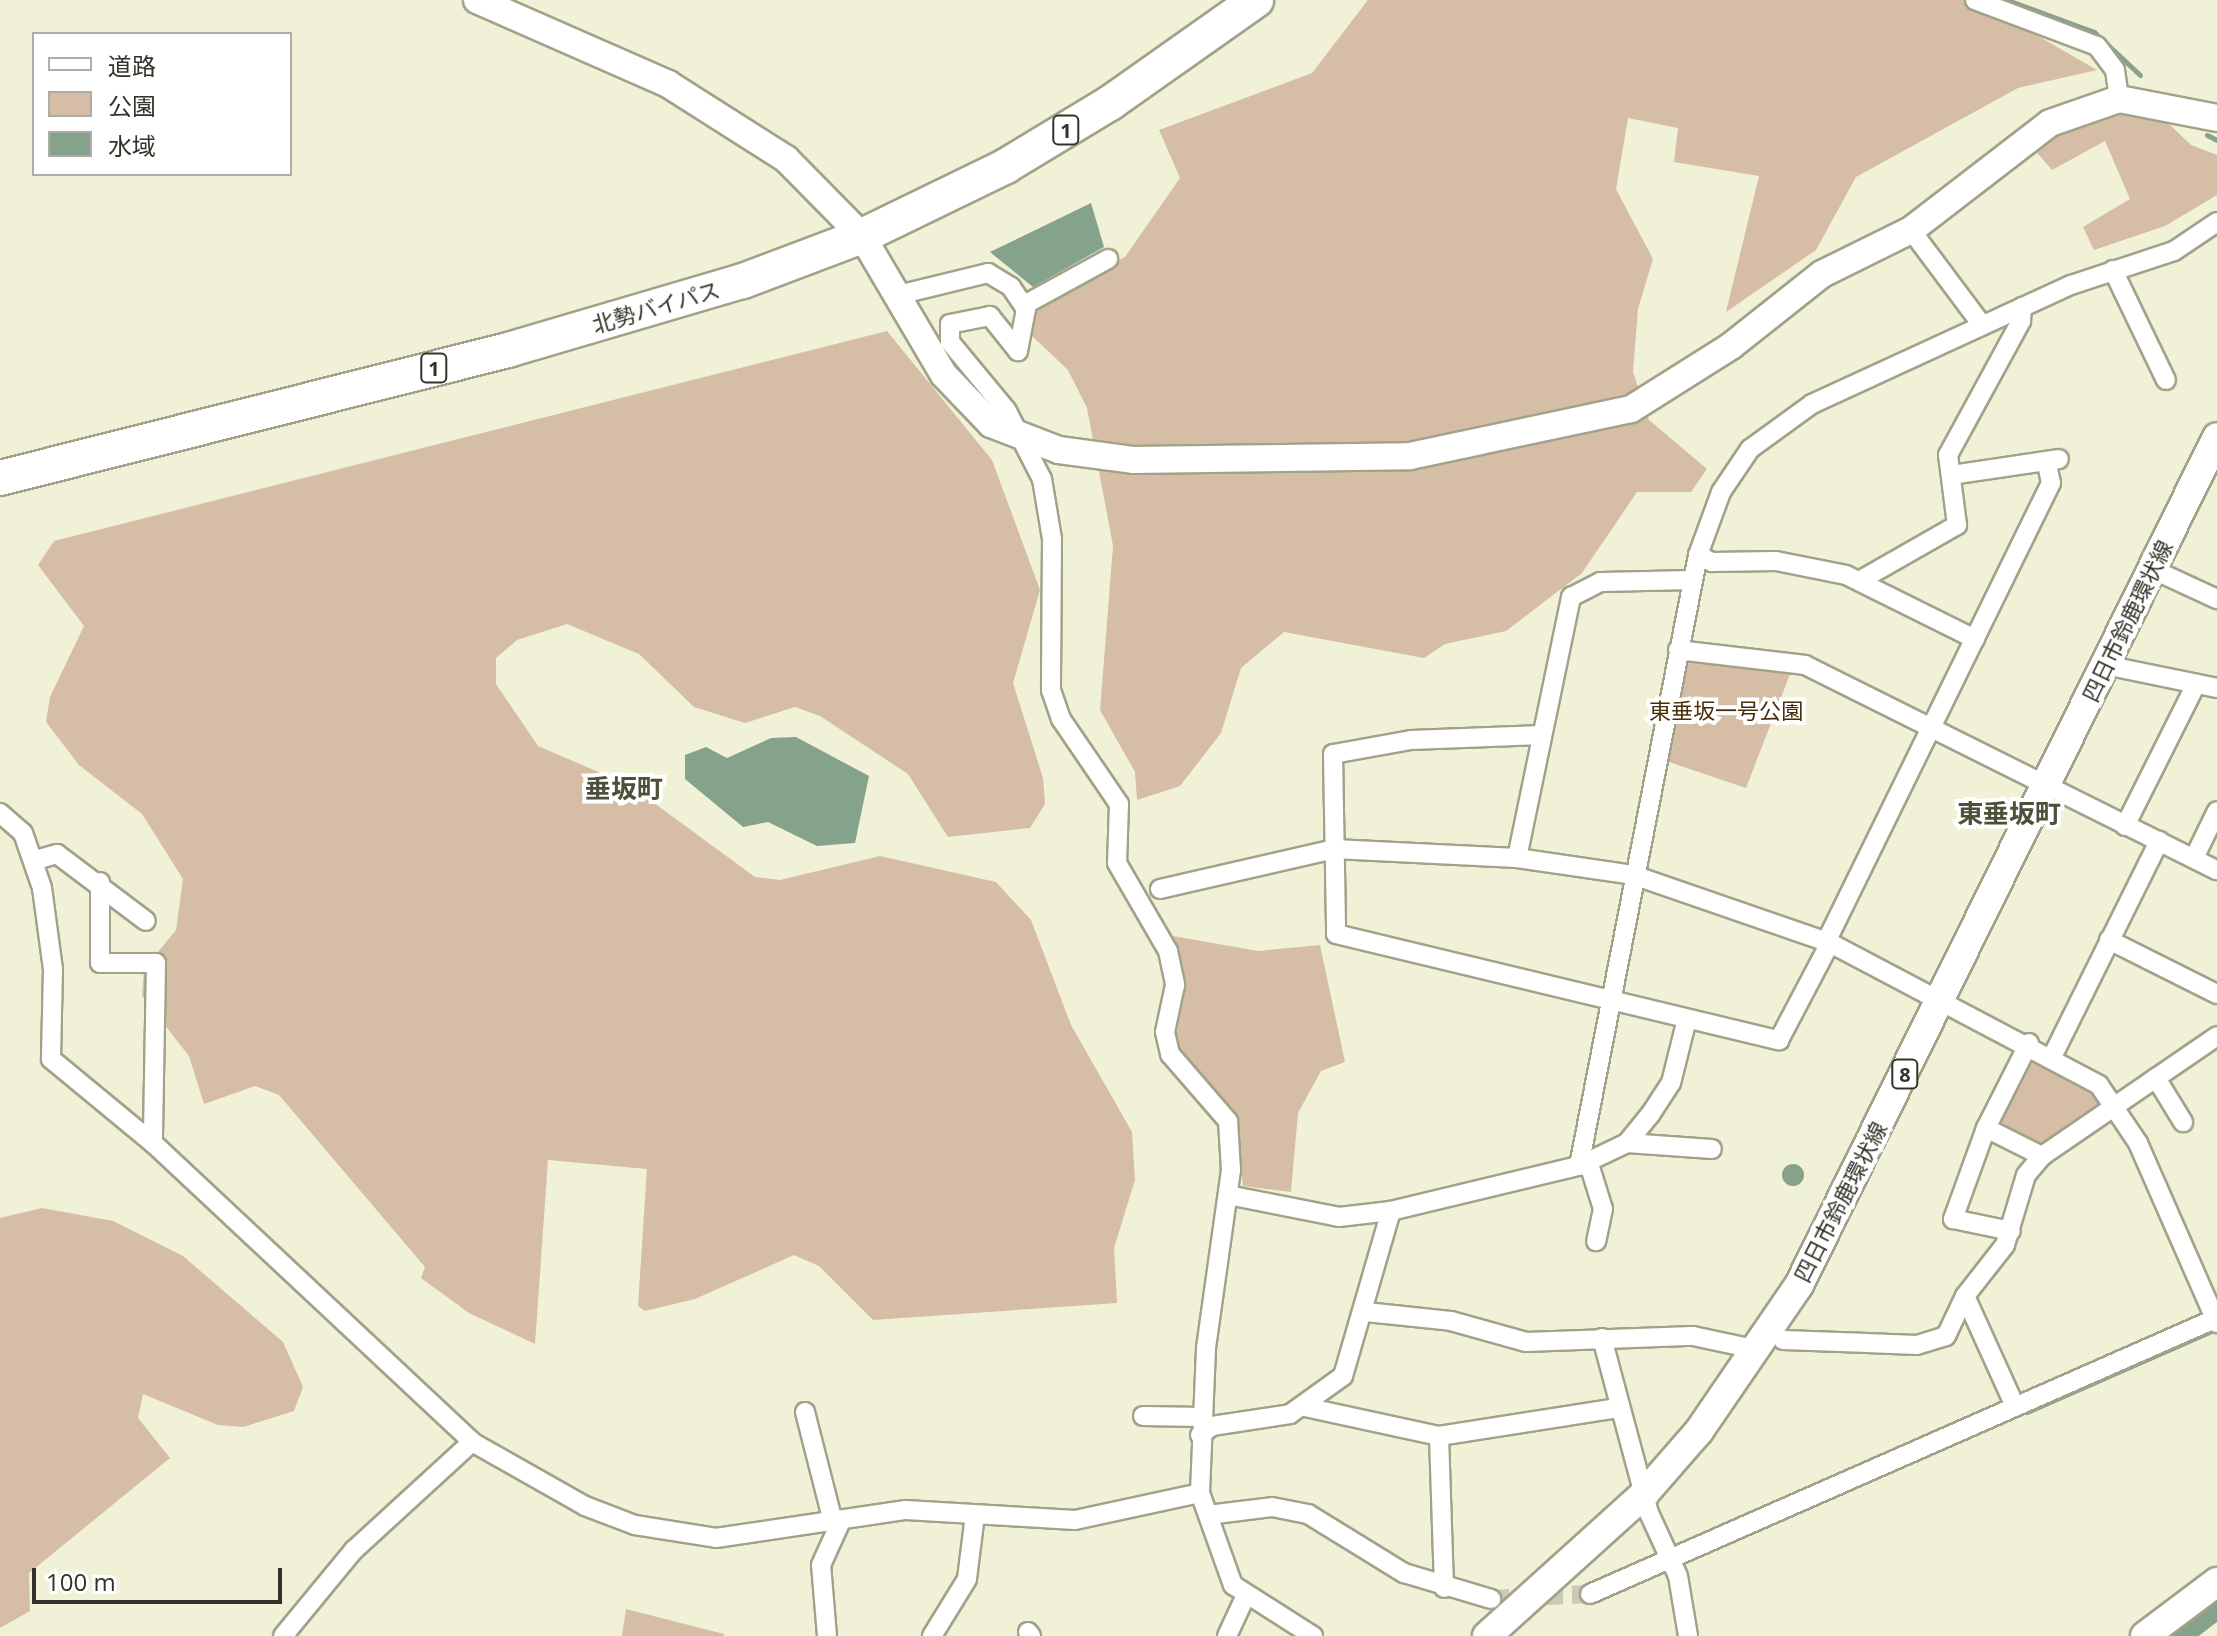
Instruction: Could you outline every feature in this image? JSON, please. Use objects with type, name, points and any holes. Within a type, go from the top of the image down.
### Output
[{"type":"highway","name":"北勢バイパス","points":[[0,478],[522,346],[743,281],[862,236],[1006,166],[1110,103],[1256,0]]},
{"type":"main road","name":"四日市鈴鹿環状線","points":[[1487,1636],[1645,1493],[1771,1345],[2217,437]]},
{"type":"main road","points":[[2145,1636],[2216,1584]]},
{"type":"street","points":[[477,0],[730,118],[786,159],[862,236],[894,296],[944,375],[991,424],[1059,450],[1134,460],[1410,456],[1493,442],[1631,409],[1731,346],[1822,274],[1911,230],[2050,123],[2119,99],[2217,118]]},
{"type":"street","points":[[1975,0],[2097,46],[2115,70],[2119,99]]},
{"type":"street","points":[[1596,1241],[1603,1209],[1584,1165],[1608,1001],[1698,555],[1721,492],[1767,432],[2022,307],[2113,270],[2174,251],[2217,222]]},
{"type":"street","points":[[1911,230],[1982,325]]},
{"type":"street","points":[[1024,305],[1108,259]]},
{"type":"street","points":[[2113,270],[2166,380]]},
{"type":"street","points":[[894,296],[988,273],[1024,305],[1024,333],[1018,351],[990,316],[950,324],[950,342],[1020,435],[1049,508],[1051,690],[1061,719],[1119,804],[1117,863],[1172,963],[1167,1047],[1228,1121],[1228,1195],[1201,1426],[1200,1493],[1228,1577],[1246,1595],[1313,1636]]},
{"type":"street","points":[[1859,581],[1957,525],[1948,455],[2021,321],[2022,307]]},
{"type":"street","points":[[1542,735],[1411,740],[1333,754],[1336,934],[1779,1040],[2051,483],[2053,462],[1951,475]]},
{"type":"street","points":[[1698,555],[1712,562],[1801,564],[1859,581],[1975,639]]},
{"type":"street","points":[[2152,569],[2217,599]]},
{"type":"street","points":[[1517,858],[1571,597],[1600,582],[1693,580]]},
{"type":"street","points":[[1678,650],[1805,665],[2217,870]]},
{"type":"street","points":[[2105,665],[2217,688]]},
{"type":"street","points":[[2125,826],[2196,684]]},
{"type":"street","points":[[2194,858],[2217,811]]},
{"type":"street","points":[[0,813],[23,833],[36,860],[53,969],[51,1059],[153,1143],[472,1442],[585,1506],[672,1533],[745,1538],[906,1510],[1075,1520],[1200,1493]]},
{"type":"street","points":[[2053,1055],[2159,841]]},
{"type":"street","points":[[1160,889],[1334,849],[1517,858],[1633,875],[1828,942],[1943,997],[2053,1055],[2099,1085],[2118,1109],[2216,1320],[1590,1594]]},
{"type":"street","points":[[36,860],[57,854],[100,882],[146,921]]},
{"type":"street","points":[[100,882],[100,963],[156,963],[153,1143]]},
{"type":"street","points":[[2109,940],[2217,994]]},
{"type":"street","points":[[1228,1195],[1339,1217],[1391,1211],[1584,1165],[1627,1143],[1671,1083],[1687,1019]]},
{"type":"street","points":[[1366,1312],[1451,1321],[1526,1342],[1693,1336],[1771,1345],[1928,1344],[1946,1336],[1965,1296],[2011,1231],[2026,1175],[2042,1156],[2118,1109],[2156,1078],[2216,1039]]},
{"type":"street","points":[[2011,1231],[1953,1219],[1986,1128],[2029,1043]]},
{"type":"street","points":[[2156,1078],[2183,1122]]},
{"type":"street","points":[[1986,1128],[2042,1156]]},
{"type":"street","points":[[1627,1143],[1712,1149]]},
{"type":"street","points":[[1305,1407],[1343,1376],[1366,1312],[1391,1211]]},
{"type":"street","points":[[1965,1296],[2015,1406]]},
{"type":"street","points":[[1602,1338],[1618,1408],[1645,1493],[1671,1557],[1688,1636]]},
{"type":"street","points":[[1143,1416],[1212,1426],[1305,1407],[1439,1436],[1618,1408]]},
{"type":"street","points":[[805,1412],[837,1522],[821,1565],[827,1636]]},
{"type":"street","points":[[1439,1436],[1444,1588]]},
{"type":"street","points":[[283,1636],[354,1550],[472,1442]]},
{"type":"street","points":[[1208,1515],[1272,1507],[1308,1514],[1444,1588],[1491,1599]]},
{"type":"street","points":[[932,1636],[967,1579],[975,1515]]},
{"type":"street","points":[[1227,1636],[1246,1595]]},
{"type":"green space","points":[[1368,0],[1976,0],[2097,70],[2018,88],[1856,177],[1816,250],[1726,312],[1759,176],[1674,162],[1678,128],[1628,118],[1616,189],[1653,259],[1638,309],[1633,372],[1649,420],[1707,469],[1691,492],[1637,492],[1582,573],[1506,631],[1445,644],[1424,658],[1284,632],[1241,668],[1221,733],[1180,786],[1137,800],[1135,772],[1100,710],[1113,546],[1087,408],[1068,370],[1030,334],[1034,306],[1125,257],[1180,178],[1159,130],[1312,73]]},
{"type":"green space","points":[[2145,101],[2191,145],[2217,155],[2217,195],[2165,226],[2094,250],[2083,227],[2130,199],[2105,141],[2052,170],[2033,148],[2083,120]]},
{"type":"green space","points":[[887,331],[992,460],[1040,590],[1013,683],[1043,778],[1045,804],[1030,828],[948,837],[908,774],[820,716],[795,707],[745,723],[694,707],[639,654],[567,624],[517,640],[496,658],[496,684],[538,746],[631,786],[755,877],[780,880],[880,856],[996,882],[1031,920],[1071,1025],[1132,1132],[1135,1180],[1114,1248],[1117,1303],[873,1320],[819,1266],[794,1255],[695,1299],[645,1311],[638,1306],[647,1169],[548,1160],[535,1344],[469,1313],[421,1278],[425,1267],[279,1095],[255,1086],[204,1104],[189,1056],[142,996],[144,969],[176,930],[183,879],[142,814],[79,765],[46,722],[50,697],[84,626],[38,565],[54,541]]},
{"type":"green space","name":"東垂坂一号公園","points":[[1690,657],[1792,669],[1746,788],[1663,760]]},
{"type":"green space","points":[[1173,936],[1258,951],[1320,945],[1345,1062],[1321,1071],[1298,1113],[1291,1192],[1243,1186],[1234,1111],[1189,1067],[1176,1041],[1184,979]]},
{"type":"green space","points":[[2035,1055],[2074,1077],[2103,1105],[2041,1147],[1996,1121]]},
{"type":"green space","points":[[42,1208],[113,1221],[183,1256],[283,1342],[303,1387],[294,1411],[243,1427],[218,1425],[143,1394],[138,1418],[170,1458],[29,1573],[30,1611],[0,1628],[0,1218]]},
{"type":"green space","points":[[626,1609],[724,1634],[724,1636],[622,1636]]},
{"type":"water","points":[[1091,203],[1104,247],[1033,287],[990,252]]},
{"type":"water","points":[[796,737],[869,776],[855,843],[817,846],[768,822],[743,827],[685,779],[685,755],[706,747],[727,758],[771,738]]},
{"type":"water","points":[[1793,1164],[1801,1167],[1804,1175],[1801,1183],[1793,1186],[1785,1183],[1782,1175],[1785,1167]]},
{"type":"waterway","points":[[2007,0],[2094,32],[2140,75]]},
{"type":"waterway","points":[[2207,135],[2217,140]]},
{"type":"waterway","points":[[2027,1412],[2209,1332]]},
{"type":"waterway","points":[[2174,1636],[2217,1603]]},
{"type":"tunnel","points":[[1491,1599],[1590,1594]]},
{"type":"district","name":"垂坂町","points":[[624,789]]},
{"type":"district","name":"東垂坂町","points":[[2009,814]]}]
